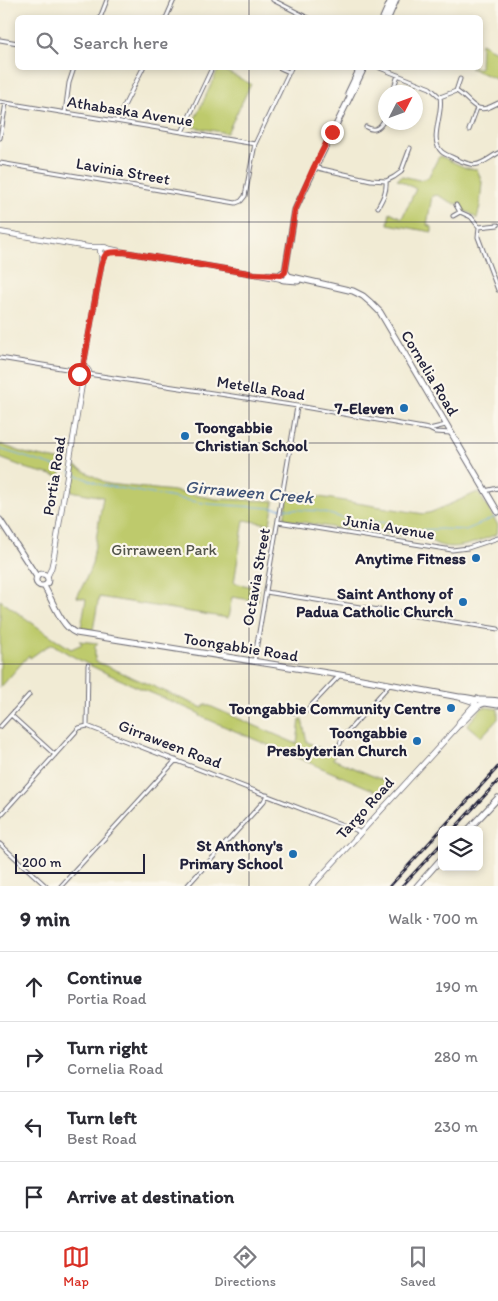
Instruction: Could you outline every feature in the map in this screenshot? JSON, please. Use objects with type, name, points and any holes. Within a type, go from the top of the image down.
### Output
[{"type":"main road","points":[[385,15],[392,1]]},
{"type":"main road","points":[[389,15],[392,1]]},
{"type":"main road","points":[[332,132],[332,127],[359,70]]},
{"type":"main road","points":[[284,276],[295,210],[314,167],[363,70]]},
{"type":"main road","name":"Cornelia Road","points":[[284,276],[353,291],[372,302],[380,312],[498,512]]},
{"type":"main road","points":[[0,520],[37,577],[37,583],[40,586],[44,586],[47,583],[47,577],[42,574],[37,577]]},
{"type":"main road","name":"Toongabbie Road","points":[[44,586],[68,628],[76,633],[459,697],[465,696],[478,702],[498,705]]},
{"type":"main road","name":"Toongabbie Road","points":[[478,702],[485,699],[498,701]]},
{"type":"main road","points":[[472,826],[498,798]]},
{"type":"main road","points":[[416,886],[438,862]]},
{"type":"street","points":[[101,15],[107,0]]},
{"type":"street","points":[[167,15],[174,0]]},
{"type":"street","points":[[273,0],[302,15]]},
{"type":"street","points":[[0,40],[15,42]]},
{"type":"street","points":[[65,113],[70,79],[73,70]]},
{"type":"street","points":[[116,120],[142,70]]},
{"type":"street","points":[[182,132],[211,70]]},
{"type":"street","points":[[255,144],[289,72],[284,70]]},
{"type":"street","points":[[385,70],[430,88],[440,96],[441,103],[436,143],[443,152],[474,165],[482,163],[498,153]]},
{"type":"street","points":[[395,85],[398,75]]},
{"type":"street","points":[[456,91],[460,78]]},
{"type":"street","points":[[440,96],[456,91],[463,94],[474,107],[480,109],[489,108],[498,103]]},
{"type":"street","name":"Athabaska Avenue","points":[[0,102],[255,144]]},
{"type":"street","points":[[0,138],[6,103]]},
{"type":"street","points":[[469,130],[478,108]]},
{"type":"street","points":[[366,127],[372,130],[378,128]]},
{"type":"street","name":"Lavinia Street","points":[[0,163],[236,202],[241,201],[245,196],[255,144]]},
{"type":"street","points":[[314,167],[372,180],[386,181],[401,172],[410,148]]},
{"type":"street","points":[[378,207],[387,187],[386,181]]},
{"type":"street","points":[[456,205],[460,212],[471,217],[479,227],[478,237],[498,290]]},
{"type":"street","points":[[453,216],[460,212]]},
{"type":"street","points":[[479,227],[498,225]]},
{"type":"street","name":"Cornelia Road","points":[[0,232],[88,247],[103,252],[124,252],[254,274],[284,276]]},
{"type":"street","points":[[0,358],[81,369],[88,370],[86,377],[83,378],[79,375],[81,369],[103,252]]},
{"type":"street","name":"Metella Road","points":[[88,374],[451,433]]},
{"type":"street","name":"Portia Road","points":[[47,577],[53,563],[83,378]]},
{"type":"street","name":"Octavia Street","points":[[254,663],[297,407]]},
{"type":"street","name":"Metella Road","points":[[429,429],[446,425]]},
{"type":"street","points":[[485,491],[498,488]]},
{"type":"street","name":"Junia Avenue","points":[[278,522],[452,550],[469,548],[497,538]]},
{"type":"street","points":[[266,592],[498,629]]},
{"type":"street","points":[[0,816],[79,728],[87,726],[88,665]]},
{"type":"street","points":[[292,712],[305,712],[340,676]]},
{"type":"street","points":[[340,744],[342,738],[390,684]]},
{"type":"street","points":[[0,727],[29,695]]},
{"type":"street","name":"Targo Road","points":[[312,886],[461,724],[478,702]]},
{"type":"street","points":[[11,716],[55,755]]},
{"type":"street","name":"Girraween Road","points":[[87,726],[360,833]]},
{"type":"street","points":[[61,886],[176,760]]},
{"type":"street","points":[[187,886],[264,801],[267,795]]},
{"type":"street","points":[[0,844],[46,886]]},
{"type":"green space","points":[[483,44],[498,52],[498,80],[475,70],[483,70]]},
{"type":"green space","points":[[218,70],[223,70],[251,84],[227,133],[193,127],[192,125]]},
{"type":"green space","points":[[440,156],[466,168],[477,169],[482,182],[477,219],[470,213],[463,211],[459,203],[455,204],[437,195],[432,196],[427,225],[432,227],[432,232],[388,224],[390,212],[402,218],[416,189],[397,179],[402,176],[419,180],[428,178]]},
{"type":"green space","points":[[0,444],[24,453],[63,461],[60,477],[24,468],[0,458]]},
{"type":"green space","name":"Girraween Park","points":[[75,466],[108,484],[174,491],[216,499],[274,501],[270,524],[244,520],[234,583],[259,588],[258,601],[232,597],[228,618],[99,597],[93,630],[81,628],[86,599],[77,597],[92,564],[103,497],[71,491]]},
{"type":"green space","points":[[289,492],[424,514],[478,492],[498,525],[497,534],[463,546],[446,547],[430,540],[355,529],[347,530],[284,519]]},
{"type":"green space","points":[[0,600],[71,649],[82,644],[79,641],[98,643],[95,646],[95,661],[203,708],[205,704],[297,744],[300,719],[302,719],[307,742],[329,752],[335,750],[333,759],[394,785],[385,795],[125,682],[87,664],[52,644],[30,658],[29,655],[0,688]]},
{"type":"green space","points":[[485,707],[498,709],[498,719],[481,737],[467,725]]},
{"type":"waterway","name":"Girraween Creek","points":[[0,449],[66,470]]},
{"type":"waterway","name":"Girraween Creek","points":[[70,472],[101,485],[209,504],[319,511],[346,519],[388,523],[397,528],[414,530],[466,530],[498,516]]},
{"type":"railway","points":[[390,886],[498,767]]},
{"type":"railway","points":[[457,826],[498,781]]},
{"type":"railway","points":[[402,886],[438,847]]},
{"type":"place","name":"7-Eleven","points":[[404,408]]},
{"type":"place","name":"Toongabbie Christian School","points":[[185,436]]},
{"type":"place","name":"Anytime Fitness","points":[[476,558]]},
{"type":"place","name":"Saint Anthony of Padua Catholic Church","points":[[463,602]]},
{"type":"place","name":"Toongabbie Community Centre","points":[[451,708]]},
{"type":"place","name":"Toongabbie Presbyterian Church","points":[[417,741]]},
{"type":"place","name":"St Anthony's Primary School","points":[[293,854]]},
{"type":"route","points":[[79,374],[79,371],[83,368],[101,266],[107,253],[124,252],[254,274],[281,275],[285,272],[295,210],[332,132]]}]
